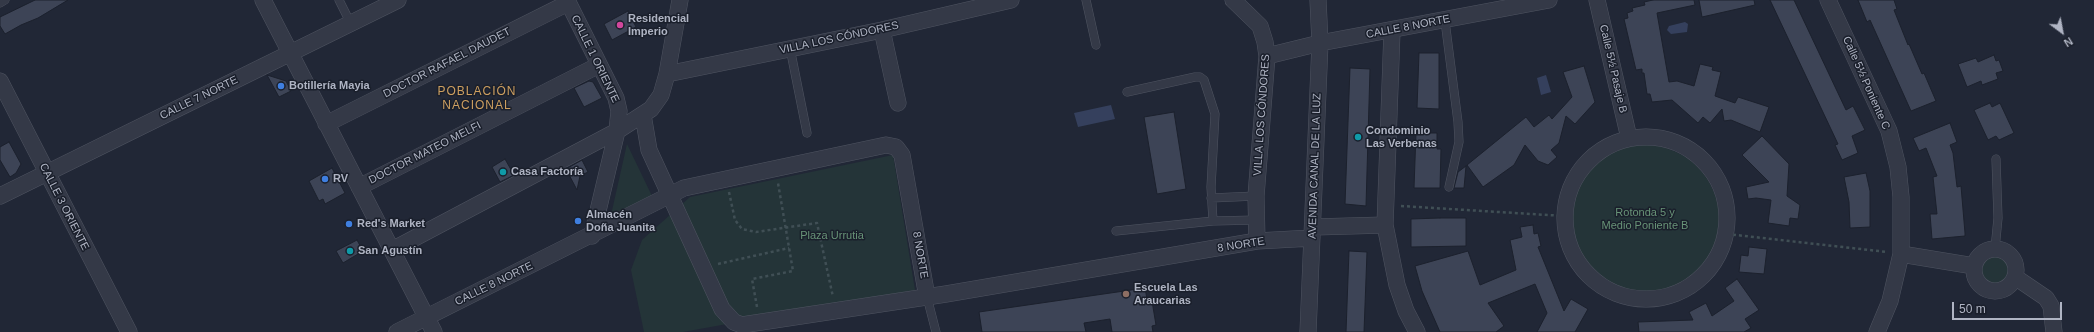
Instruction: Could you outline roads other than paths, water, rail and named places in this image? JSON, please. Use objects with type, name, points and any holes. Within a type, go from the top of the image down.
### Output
[{"type":"street","points":[[263,0],[434,332]]},
{"type":"street","name":"CALLE 7 NORTE","points":[[0,196],[46,172],[291,54],[398,0]]},
{"type":"street","points":[[392,250],[617,131],[643,115],[657,101],[667,74],[680,0]]},
{"type":"street","name":"VILLA LOS CÓNDORES","points":[[667,74],[882,30],[1011,0]]},
{"type":"street","name":"VILLA LOS CÓNDORES","points":[[1233,0],[1260,26],[1266,42],[1267,56],[1256,196],[1257,242]]},
{"type":"street","name":"AVENIDA CANAL DE LA LUZ","points":[[1308,332],[1320,43],[1318,0]]},
{"type":"street","name":"CALLE 8 NORTE","points":[[1267,56],[1320,43],[1392,31],[1549,0]]},
{"type":"street","name":"Calle 5½ Pasaje B","points":[[1597,0],[1629,138]]},
{"type":"street","name":"Calle 5½ Poniente C","points":[[1828,0],[1889,131],[1898,167],[1901,197],[1901,254],[1890,301],[1877,332]]},
{"type":"street","name":"CALLE 1 ORIENTE","points":[[567,1],[618,104],[619,119],[617,131],[592,236]]},
{"type":"street","name":"DOCTOR RAFAEL DAUDET","points":[[326,124],[567,1]]},
{"type":"street","points":[[882,30],[898,103]]},
{"type":"street","points":[[1392,31],[1386,225],[1390,259],[1397,285],[1406,310],[1417,332]]},
{"type":"street","name":"DOCTOR MATEO MELFI","points":[[359,187],[599,65]]},
{"type":"street","name":"CALLE 3 ORIENTE","points":[[0,81],[129,332]]},
{"type":"street","points":[[643,115],[649,150],[722,310],[734,322],[742,325],[761,324],[927,296]]},
{"type":"street","points":[[1652,136],[1668,139],[1675,141],[1695,152],[1712,168],[1723,188],[1728,211],[1726,234],[1717,259],[1700,280],[1677,294],[1650,300],[1624,297],[1599,285],[1580,266],[1568,242],[1564,216],[1569,189],[1583,165],[1604,148],[1629,138],[1652,136]]},
{"type":"street","name":"8 NORTE","points":[[592,236],[684,188],[886,145],[896,147],[902,155],[927,296],[1313,232],[1386,225]]},
{"type":"street","name":"CALLE 8 NORTE","points":[[397,332],[592,236]]},
{"type":"street","points":[[1995,249],[2005,251],[2012,256],[2016,267],[2015,277],[2005,288],[1996,291],[1989,290],[1978,282],[1974,266],[1982,253],[1995,249]]},
{"type":"street","points":[[1901,254],[1974,266]]},
{"type":"street","points":[[2015,277],[2046,298],[2051,306],[2054,332]]},
{"type":"lane","points":[[0,3],[5,0]]},
{"type":"lane","points":[[339,0],[351,24]]},
{"type":"lane","points":[[1086,0],[1096,45]]},
{"type":"lane","points":[[1445,21],[1458,122],[1459,142],[1449,187]]},
{"type":"lane","points":[[790,48],[807,133]]},
{"type":"lane","points":[[1127,92],[1195,77],[1202,78],[1215,114],[1211,198],[1213,221]]},
{"type":"lane","points":[[1995,249],[1998,218],[1996,159]]},
{"type":"lane","points":[[1211,198],[1256,196]]},
{"type":"lane","points":[[1116,231],[1213,221],[1256,220]]},
{"type":"lane","points":[[927,296],[936,332]]},
{"type":"water","points":[[1685,22],[1688,24],[1687,32],[1671,34],[1667,30],[1669,26]]},
{"type":"water","points":[[1546,75],[1551,92],[1541,95],[1537,78]]},
{"type":"water","points":[[1111,105],[1115,119],[1078,127],[1074,113]]},
{"type":"place","name":"Residencial Imperio","points":[[620,25]]},
{"type":"place","name":"Botillería Mayia","points":[[281,86]]},
{"type":"place","name":"Condominio Las Verbenas","points":[[1358,137]]},
{"type":"place","name":"Casa Factoría","points":[[503,172]]},
{"type":"place","name":"RV","points":[[325,179]]},
{"type":"place","name":"Almacén Doña Juanita","points":[[578,221]]},
{"type":"place","name":"Red's Market","points":[[349,224]]},
{"type":"place","name":"San Agustín","points":[[350,251]]},
{"type":"place","name":"Escuela Las Araucarias","points":[[1126,294]]},
{"type":"district","name":"POBLACIÓN NACIONAL","points":[[477,99]]},
{"type":"park label","name":"Rotonda 5 y Medio Poniente B","points":[[1645,219]]},
{"type":"park label","name":"Plaza Urrutia","points":[[832,236]]}]
